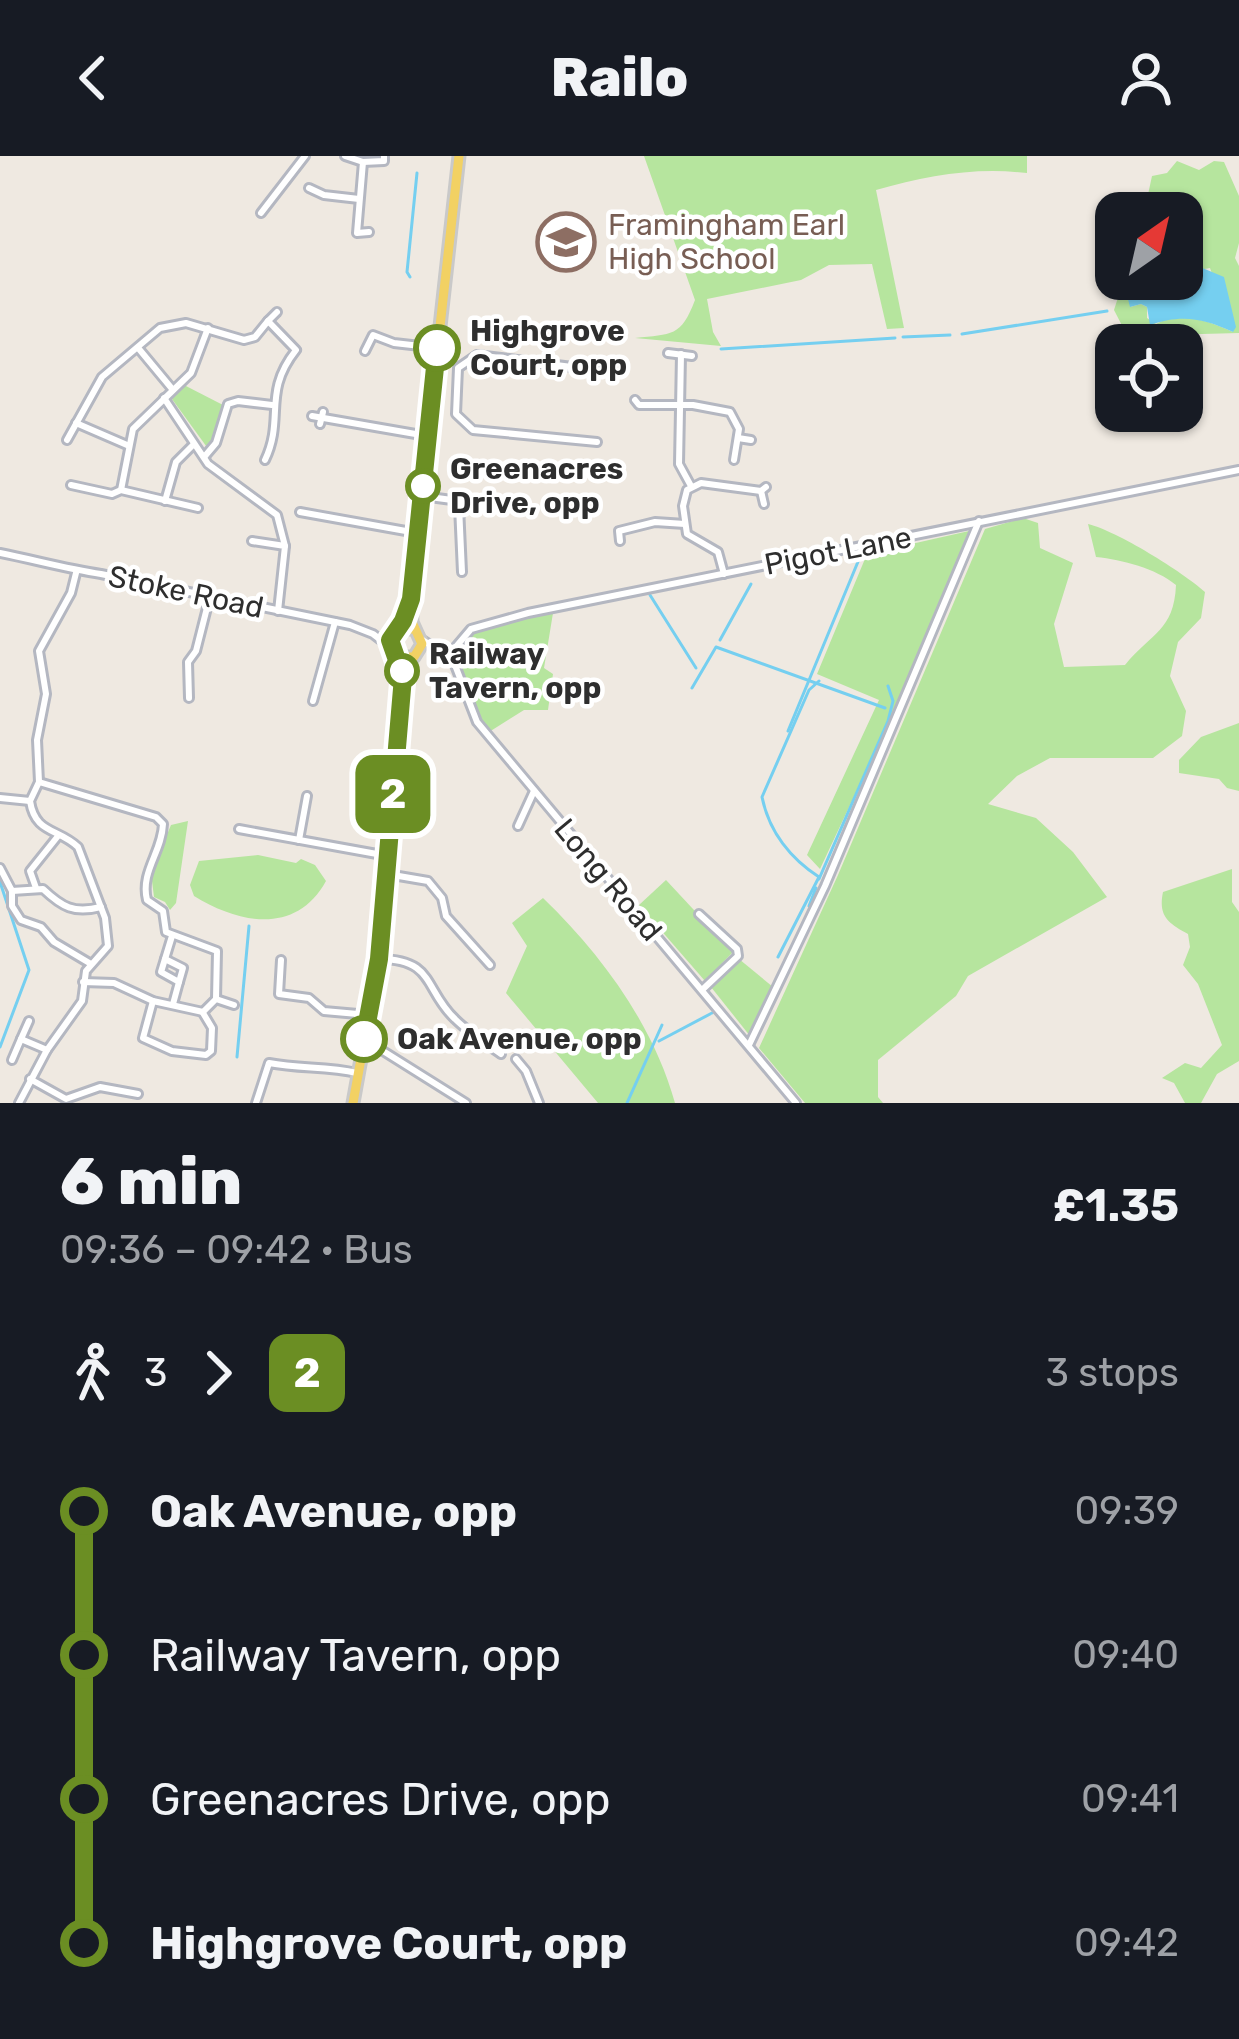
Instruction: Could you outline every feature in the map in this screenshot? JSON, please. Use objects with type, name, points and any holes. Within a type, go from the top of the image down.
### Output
[{"type":"main road","points":[[353,1103],[379,959],[403,677],[417,634],[411,599],[459,156]]},
{"type":"main road","points":[[393,637],[411,599]]},
{"type":"main road","points":[[393,637],[417,634]]},
{"type":"main road","points":[[393,637],[409,657]]},
{"type":"street","points":[[261,213],[305,156]]},
{"type":"street","points":[[346,156],[363,161],[384,161],[384,156]]},
{"type":"street","points":[[357,232],[363,161]]},
{"type":"street","points":[[309,188],[324,195],[359,199]]},
{"type":"street","points":[[347,236],[370,232]]},
{"type":"street","points":[[67,440],[103,376],[168,324],[208,328],[250,340],[277,312]]},
{"type":"street","points":[[265,460],[277,379],[296,350],[268,321]]},
{"type":"street","points":[[121,490],[136,424],[195,367],[208,328]]},
{"type":"street","points":[[365,350],[374,331],[394,343],[437,348]]},
{"type":"street","points":[[139,349],[173,390]]},
{"type":"street","points":[[668,352],[692,356]]},
{"type":"street","points":[[680,354],[679,464],[691,486]]},
{"type":"street","points":[[597,442],[473,430],[456,414],[454,392],[458,368],[477,356],[604,371]]},
{"type":"street","points":[[433,389],[454,392]]},
{"type":"street","points":[[164,398],[217,472],[271,508],[282,523],[285,546],[278,611]]},
{"type":"street","points":[[204,457],[214,447],[228,404],[272,406]]},
{"type":"street","points":[[638,405],[730,412],[738,421],[734,460]]},
{"type":"street","points":[[319,417],[428,436]]},
{"type":"street","points":[[76,423],[129,445]]},
{"type":"street","points":[[738,438],[751,440]]},
{"type":"street","points":[[165,501],[176,463],[194,444]]},
{"type":"street","name":"Pigot Lane","points":[[449,655],[471,629],[483,624],[1239,470]]},
{"type":"street","points":[[724,574],[718,552],[689,537],[684,497],[691,486],[707,483],[763,489],[764,504]]},
{"type":"street","points":[[71,485],[112,494],[121,490],[199,508]]},
{"type":"street","points":[[422,496],[452,500],[459,506],[466,561],[462,572]]},
{"type":"street","points":[[300,512],[417,533]]},
{"type":"street","points":[[748,1046],[825,886],[979,521]]},
{"type":"street","points":[[619,532],[655,522],[685,524]]},
{"type":"street","points":[[252,541],[285,546]]},
{"type":"street","name":"Stoke Road","points":[[0,553],[64,566],[76,573],[210,596],[393,637]]},
{"type":"street","points":[[20,1103],[46,1050],[76,1012],[92,965],[108,946],[101,907],[78,847],[37,822],[30,801],[39,782],[37,740],[46,694],[39,651],[71,593],[76,573]]},
{"type":"street","points":[[189,698],[188,662],[196,651],[210,596]]},
{"type":"street","points":[[313,701],[334,622]]},
{"type":"street","points":[[417,634],[449,655]]},
{"type":"street","points":[[409,657],[436,649]]},
{"type":"street","name":"Long Road","points":[[449,655],[477,722],[796,1103]]},
{"type":"street","points":[[39,782],[156,817],[163,824],[144,892],[146,900],[163,911],[166,932],[217,951],[216,999],[203,1012]]},
{"type":"street","points":[[518,826],[534,791]]},
{"type":"street","points":[[298,841],[308,796]]},
{"type":"street","points":[[0,798],[30,801]]},
{"type":"street","points":[[239,829],[388,856]]},
{"type":"street","points":[[36,888],[30,871],[58,836]]},
{"type":"street","points":[[0,868],[21,920],[41,928],[54,942],[92,965]]},
{"type":"street","points":[[387,874],[428,880],[442,898],[444,912],[490,965]]},
{"type":"street","points":[[12,891],[43,889],[56,904],[76,911],[101,907]]},
{"type":"street","points":[[699,914],[738,956],[702,990]]},
{"type":"street","points":[[172,936],[162,976],[179,982]]},
{"type":"street","points":[[483,957],[491,949]]},
{"type":"street","points":[[165,959],[183,968],[173,1004]]},
{"type":"street","points":[[379,959],[420,968],[456,1021],[500,1054]]},
{"type":"street","points":[[281,960],[279,994],[309,998],[324,1011],[369,1016]]},
{"type":"street","points":[[83,982],[114,983],[153,1001],[203,1012],[212,1028],[211,1051],[206,1055],[172,1051],[143,1038],[153,1001]]},
{"type":"street","points":[[216,999],[234,1005]]},
{"type":"street","points":[[12,1060],[29,1021]]},
{"type":"street","points":[[21,1039],[46,1050]]},
{"type":"street","points":[[364,1039],[466,1103]]},
{"type":"street","points":[[516,1060],[526,1071],[539,1103]]},
{"type":"street","points":[[256,1103],[269,1063],[294,1068],[324,1065],[357,1073]]},
{"type":"street","points":[[30,1079],[66,1099],[100,1087],[138,1094]]},
{"type":"street","points":[[120,1103],[121,1091]]},
{"type":"green space","points":[[644,156],[1027,156],[1027,173],[950,174],[876,190],[904,328],[887,329],[872,264],[829,265],[801,280],[707,299],[713,332],[721,346],[635,338],[674,331],[695,300]]},
{"type":"green space","points":[[1177,161],[1199,170],[1214,161],[1224,162],[1239,196],[1235,258],[1239,333],[1203,334],[1203,324],[1156,324],[1185,317],[1233,332],[1210,268],[1203,269],[1203,192],[1149,192],[1152,176],[1167,173]]},
{"type":"green space","points":[[1117,300],[1140,300],[1130,307],[1147,307],[1147,318],[1156,324],[1121,324],[1114,310]]},
{"type":"green space","points":[[184,385],[223,405],[209,450],[172,399]]},
{"type":"green space","points":[[1023,518],[1038,523],[1040,548],[1073,563],[1054,624],[1064,667],[1125,665],[1160,630],[1174,600],[1176,585],[1158,574],[1096,557],[1088,524],[1149,553],[1205,592],[1201,618],[1178,642],[1170,676],[1186,711],[1182,736],[1153,758],[1050,758],[1017,776],[988,804],[1036,818],[1073,852],[1107,897],[968,976],[956,996],[878,1060],[878,1097],[883,1103],[805,1103],[759,1048],[985,529]]},
{"type":"green space","points":[[969,531],[896,707],[820,869],[807,855],[879,700],[817,674],[867,554]]},
{"type":"green space","points":[[553,613],[544,668],[553,674],[548,710],[524,710],[489,732],[453,657],[477,629]]},
{"type":"green space","points":[[1239,723],[1239,791],[1227,788],[1219,779],[1179,773],[1179,760],[1201,737]]},
{"type":"green space","points":[[188,821],[176,903],[170,910],[154,897],[151,873],[171,825]]},
{"type":"green space","points":[[258,855],[296,863],[301,859],[315,865],[326,881],[300,910],[267,919],[230,913],[194,896],[190,885],[199,861]]},
{"type":"green space","points":[[1232,869],[1232,902],[1239,912],[1239,1061],[1217,1074],[1201,1103],[1185,1103],[1174,1083],[1162,1078],[1185,1063],[1201,1068],[1222,1045],[1198,984],[1183,965],[1190,947],[1188,934],[1166,918],[1163,892]]},
{"type":"green space","points":[[666,880],[733,952],[705,981],[639,905]]},
{"type":"green space","points":[[543,898],[585,943],[639,1018],[675,1103],[598,1103],[506,993],[527,946],[512,923]]},
{"type":"green space","points":[[739,959],[773,987],[750,1036],[711,987]]},
{"type":"water","points":[[1203,268],[1224,277],[1236,327],[1233,332],[1192,319],[1150,324],[1147,307],[1130,307],[1128,300],[1203,300]]},
{"type":"waterway","points":[[410,277],[417,173]]},
{"type":"waterway","points":[[962,334],[1107,311]]},
{"type":"waterway","points":[[903,337],[950,335]]},
{"type":"waterway","points":[[721,349],[895,338]]},
{"type":"waterway","points":[[788,731],[862,552]]},
{"type":"waterway","points":[[720,640],[751,584]]},
{"type":"waterway","points":[[650,595],[696,668]]},
{"type":"waterway","points":[[692,688],[716,647],[885,708]]},
{"type":"waterway","points":[[778,957],[819,877],[783,843],[762,797],[809,690],[819,681]]},
{"type":"waterway","points":[[819,879],[888,721],[893,701],[888,686]]},
{"type":"waterway","points":[[0,882],[29,970],[0,1047]]},
{"type":"waterway","points":[[809,906],[816,888]]},
{"type":"waterway","points":[[237,1057],[249,926]]},
{"type":"waterway","points":[[659,1041],[712,1013]]},
{"type":"waterway","points":[[627,1103],[662,1025]]},
{"type":"bus line","name":"2","points":[[364,1039],[379,959],[403,677],[390,640],[411,599],[437,348]]},
{"type":"place","name":"Framingham Earl High School","points":[[566,242]]},
{"type":"place","name":"Highgrove Court, opp","points":[[437,348]]},
{"type":"place","name":"Greenacres Drive, opp","points":[[423,486]]},
{"type":"place","name":"Railway Tavern, opp","points":[[402,671]]},
{"type":"place","name":"Oak Avenue, opp","points":[[364,1039]]}]
